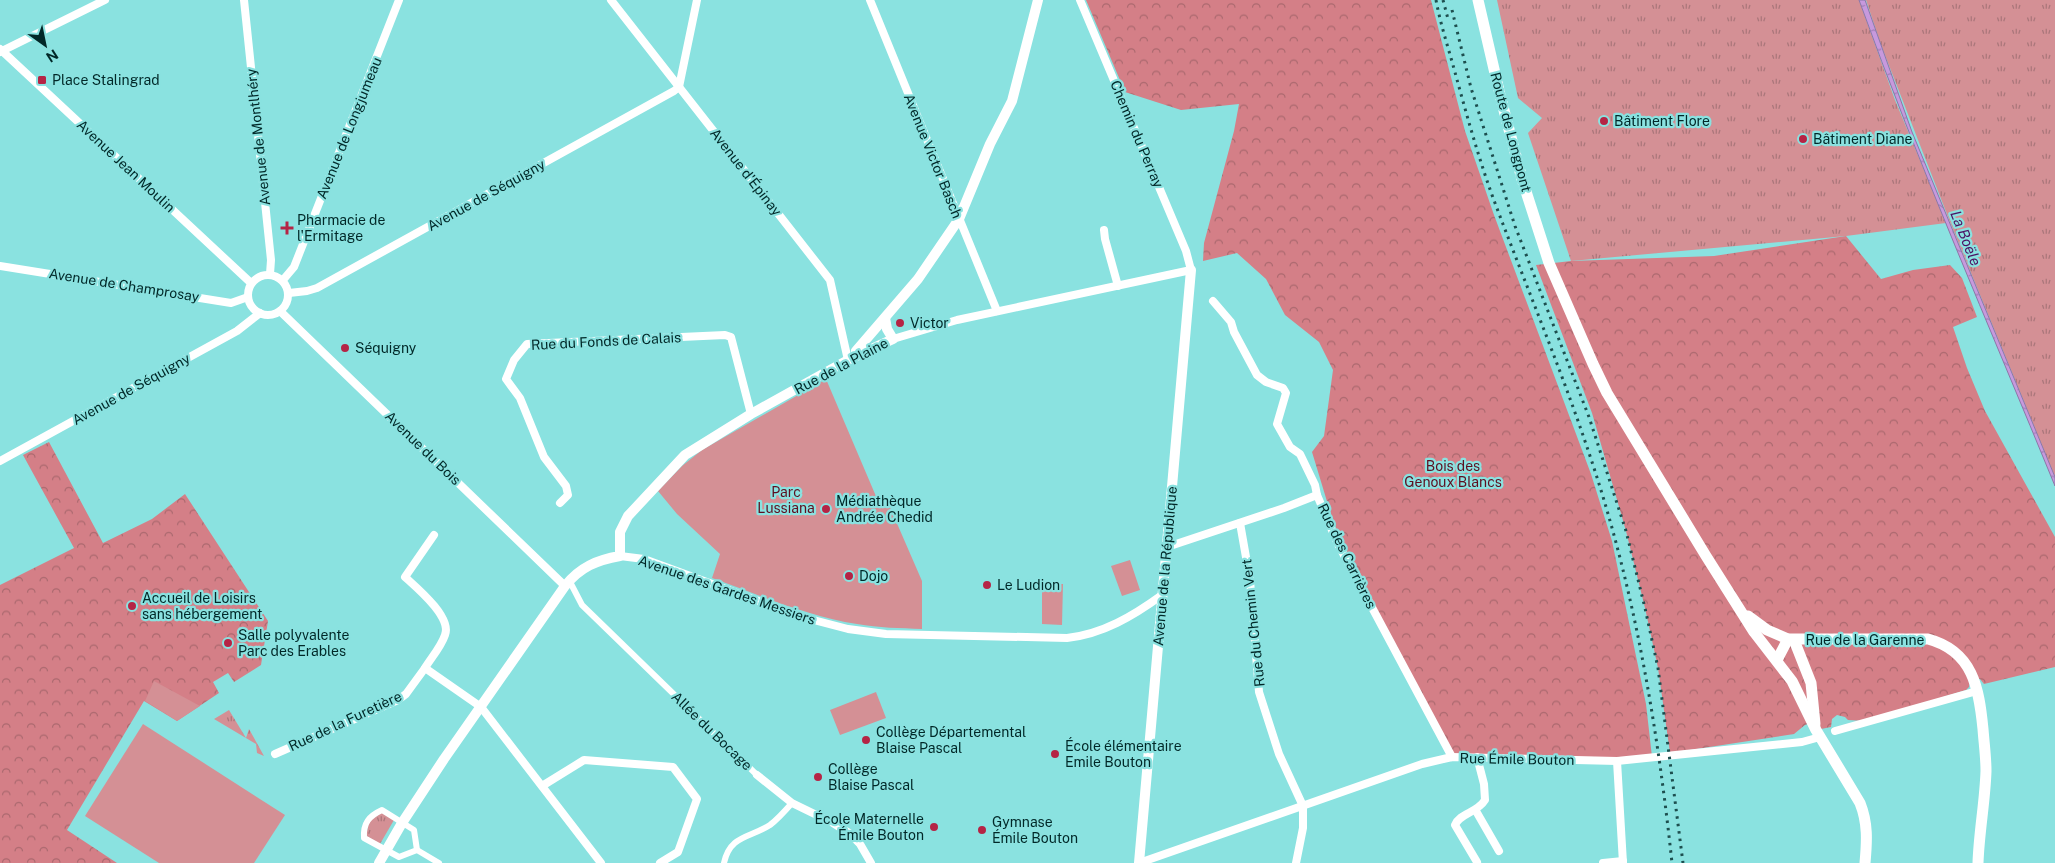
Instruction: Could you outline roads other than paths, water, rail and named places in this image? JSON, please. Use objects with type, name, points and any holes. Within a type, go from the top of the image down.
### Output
[{"type":"main road","name":"Route de Longpont","points":[[1478,0],[1522,179],[1549,263],[1607,393],[1754,632],[1792,681],[1818,733],[1860,803],[1865,815],[1867,830],[1865,863]]},
{"type":"main road","name":"Rue de la Garenne","points":[[1738,606],[1758,624],[1791,640],[1916,638],[1933,640],[1948,647],[1963,660],[1974,680],[1980,701],[1986,768],[1978,863]]},
{"type":"main road","points":[[1777,660],[1791,640]]},
{"type":"main road","points":[[1791,640],[1811,683],[1818,733]]},
{"type":"street","points":[[1,51],[105,0]]},
{"type":"street","name":"Avenue de Montlhéry","points":[[244,0],[271,260],[270,274]]},
{"type":"street","name":"Avenue de Longjumeau","points":[[283,280],[294,267],[399,0]]},
{"type":"street","name":"Avenue d'Épinay","points":[[611,0],[830,280],[848,360]]},
{"type":"street","points":[[679,87],[697,0]]},
{"type":"street","name":"Avenue Victor Basch","points":[[870,0],[996,311]]},
{"type":"street","points":[[858,355],[856,351],[918,279],[959,219],[986,152],[1012,101],[1038,0]]},
{"type":"street","name":"Chemin du Perray","points":[[1080,0],[1186,251],[1191,270]]},
{"type":"street","name":"Avenue Jean Moulin","points":[[1,51],[251,284]]},
{"type":"street","name":"Avenue de Séquigny","points":[[289,293],[317,288],[679,87]]},
{"type":"street","points":[[1104,230],[1118,286]]},
{"type":"street","name":"Avenue de Champrosay","points":[[0,266],[231,303],[248,297]]},
{"type":"street","name":"Rue de la Plaine","points":[[620,556],[620,539],[623,524],[652,489],[685,455],[751,414],[848,360],[893,339],[918,330],[996,311],[1191,270]]},
{"type":"street","name":"Avenue de la République","points":[[1139,863],[1191,270]]},
{"type":"street","points":[[270,274],[283,280],[289,293],[285,306],[274,314],[260,313],[254,310],[248,297],[251,284],[262,275],[270,274]]},
{"type":"street","points":[[1214,301],[1231,322],[1234,332],[1257,375],[1266,382],[1283,388],[1286,393],[1277,424],[1290,447],[1300,454],[1315,485],[1317,495]]},
{"type":"street","name":"Avenue du Bois","points":[[280,311],[567,583]]},
{"type":"street","name":"Avenue de Séquigny","points":[[0,460],[237,331],[260,313]]},
{"type":"street","points":[[885,318],[887,329],[893,339]]},
{"type":"street","name":"Rue du Fonds de Calais","points":[[560,503],[568,496],[566,486],[544,457],[520,398],[506,379],[514,360],[527,344],[715,336],[731,337],[751,414]]},
{"type":"street","name":"Rue des Carrières","points":[[1167,547],[1317,495],[1338,542],[1452,757]]},
{"type":"street","name":"Rue du Chemin Vert","points":[[1240,523],[1250,580],[1259,692],[1279,754],[1303,806]]},
{"type":"street","name":"Rue de la Furetière","points":[[275,754],[398,700],[411,687],[425,668],[444,638],[446,630],[440,615],[427,598],[405,577],[434,535]]},
{"type":"street","name":"Avenue des Gardes Messiers","points":[[379,863],[402,823],[567,583],[591,563],[620,556],[644,559],[828,625],[886,634],[1067,638],[1083,636],[1117,623],[1162,595]]},
{"type":"street","name":"Allée du Bocage","points":[[567,583],[582,605],[757,775],[792,803],[849,833],[860,844],[871,863]]},
{"type":"street","points":[[425,668],[481,707],[601,863]]},
{"type":"street","points":[[1835,731],[1977,691]]},
{"type":"street","name":"Rue Émile Bouton","points":[[1139,863],[1422,764],[1452,757],[1617,761],[1650,759],[1802,742],[1818,733]]},
{"type":"street","points":[[1476,862],[1455,825],[1458,820],[1476,811],[1485,800],[1486,793],[1477,757]]},
{"type":"street","points":[[542,786],[584,760],[673,767],[697,799],[678,852],[660,863]]},
{"type":"street","points":[[1603,863],[1623,862],[1617,761]]},
{"type":"street","points":[[724,863],[726,854],[732,844],[746,835],[769,825],[792,803]]},
{"type":"street","points":[[1296,863],[1303,828],[1303,806]]},
{"type":"street","points":[[382,810],[414,830],[417,850],[399,857],[386,851],[364,838],[366,821],[382,810]]},
{"type":"street","points":[[1476,811],[1498,851]]},
{"type":"street","points":[[417,850],[439,863]]},
{"type":"water","points":[[1859,0],[1865,0],[1912,132],[2055,477],[2055,486],[1905,122]]},
{"type":"railway","points":[[1436,0],[1476,147],[1504,227],[1578,420],[1619,553],[1642,655],[1651,707],[1672,863]]},
{"type":"railway","points":[[1443,0],[1448,19]]},
{"type":"railway","points":[[1452,10],[1471,88],[1515,226],[1589,417],[1626,531],[1658,668],[1683,863]]},
{"type":"place","name":"Place Stalingrad","points":[[42,80]]},
{"type":"place","name":"Bâtiment Flore","points":[[1604,121]]},
{"type":"place","name":"Bâtiment Diane","points":[[1803,139]]},
{"type":"place","name":"Pharmacie de l'Ermitage","points":[[287,228]]},
{"type":"place","name":"Victor","points":[[900,323]]},
{"type":"place","name":"Séquigny","points":[[345,348]]},
{"type":"place","name":"Médiathèque Andrée Chedid","points":[[826,509]]},
{"type":"place","name":"Dojo","points":[[849,576]]},
{"type":"place","name":"Le Ludion","points":[[987,585]]},
{"type":"place","name":"Accueil de Loisirs sans hébergement","points":[[132,606]]},
{"type":"place","name":"Salle polyvalente Parc des Erables","points":[[228,643]]},
{"type":"place","name":"Collège Départemental Blaise Pascal","points":[[866,740]]},
{"type":"place","name":"École élémentaire Emile Bouton","points":[[1055,754]]},
{"type":"place","name":"Collège Blaise Pascal","points":[[818,777]]},
{"type":"place","name":"École Maternelle Émile Bouton","points":[[934,827]]},
{"type":"place","name":"Gymnase Émile Bouton","points":[[982,830]]},
{"type":"water label","name":"La Boële","points":[[1966,238]]},
{"type":"park label","name":"Bois des Genoux Blancs","points":[[1453,474]]},
{"type":"park label","name":"Parc Lussiana","points":[[786,500]]}]
